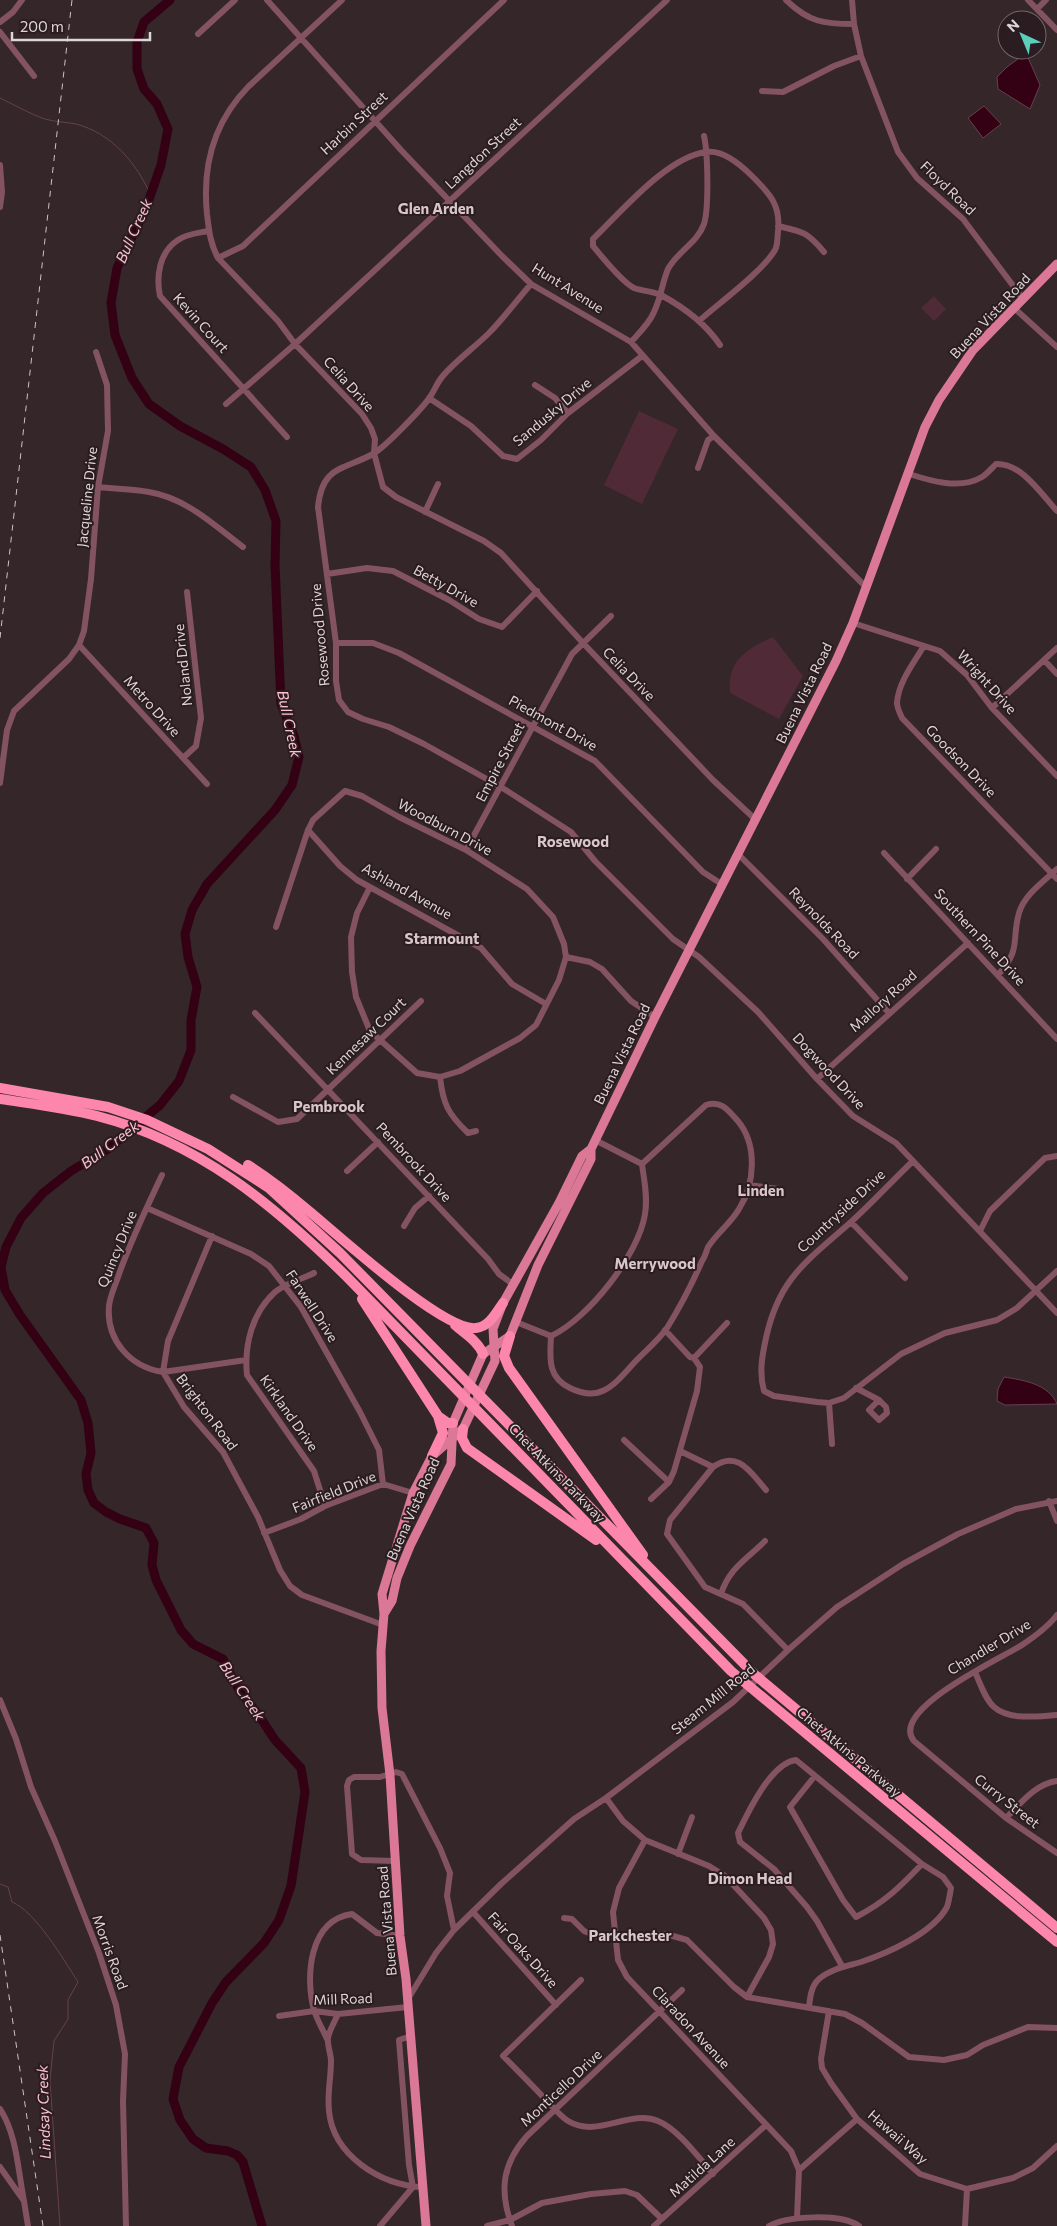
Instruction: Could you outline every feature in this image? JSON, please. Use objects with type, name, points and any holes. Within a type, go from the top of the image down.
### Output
[{"type":"highway","points":[[0,1088],[108,1107],[176,1131],[240,1160],[272,1180],[378,1270],[425,1306],[451,1322],[472,1339],[481,1348],[483,1354]]},
{"type":"highway","name":"Chet Atkins Parkway","points":[[0,1099],[96,1116],[164,1140],[211,1165],[267,1202],[299,1229],[346,1276],[731,1671],[1057,1942]]},
{"type":"highway","name":"Chet Atkins Parkway","points":[[176,1131],[237,1166],[269,1188],[300,1214],[754,1674],[1057,1928]]},
{"type":"highway","points":[[346,1276],[438,1416],[443,1432],[432,1456]]},
{"type":"highway","points":[[451,1322],[474,1329],[481,1327],[488,1324],[503,1303]]},
{"type":"highway","points":[[510,1336],[505,1347],[504,1356],[509,1368],[661,1580]]},
{"type":"highway","points":[[438,1416],[448,1423],[453,1423]]},
{"type":"highway","points":[[463,1429],[462,1438],[467,1448],[598,1541],[657,1596]]},
{"type":"main road","name":"Buena Vista Road","points":[[510,1336],[538,1265],[591,1159],[591,1150],[595,1140],[655,1017],[836,661],[910,474],[925,428],[939,400],[973,350],[1057,264]]},
{"type":"main road","name":"Buena Vista Road","points":[[426,2226],[418,2187],[411,2036],[400,1936],[390,1775],[382,1695],[381,1651],[384,1614],[382,1594],[413,1493],[432,1456],[452,1441],[463,1429],[495,1361],[493,1328],[503,1303],[559,1203],[582,1156],[591,1150]]},
{"type":"main road","points":[[483,1354],[510,1336]]},
{"type":"main road","name":"Buena Vista Road","points":[[384,1614],[392,1601],[397,1578],[410,1546],[450,1464],[453,1423],[483,1354]]},
{"type":"street","points":[[0,22],[13,12],[22,0]]},
{"type":"street","points":[[198,34],[235,0]]},
{"type":"street","name":"Hunt Avenue","points":[[267,0],[381,128],[449,201],[531,284],[631,342],[714,436],[866,586]]},
{"type":"street","name":"Celia Drive","points":[[342,0],[236,100],[223,122],[210,151],[206,176],[208,231],[218,258],[278,321],[295,344],[362,414],[371,428],[375,440],[374,454],[383,487],[396,497],[490,545],[501,553],[582,643],[726,794],[756,820]]},
{"type":"street","name":"Harbin Street","points":[[218,258],[243,246],[504,0]]},
{"type":"street","name":"Langdon Street","points":[[226,404],[295,344],[667,0]]},
{"type":"street","points":[[786,0],[801,14],[814,21],[854,24]]},
{"type":"street","name":"Floyd Road","points":[[852,0],[854,24],[861,56],[898,152],[917,178],[963,219],[1023,299]]},
{"type":"street","points":[[1028,0],[1057,30]]},
{"type":"street","points":[[1037,9],[1046,0]]},
{"type":"street","points":[[0,32],[34,76]]},
{"type":"street","points":[[762,90],[783,92],[834,66],[861,56]]},
{"type":"street","points":[[380,116],[381,128]]},
{"type":"street","points":[[631,342],[646,327],[654,314],[670,264],[693,240],[704,224],[707,151],[704,136]]},
{"type":"street","points":[[700,320],[766,262],[776,248],[778,226],[778,212],[773,199],[758,182],[730,158],[718,152],[707,151],[671,166],[593,239],[593,246],[624,280],[634,288],[660,295],[700,320],[720,346]]},
{"type":"street","points":[[0,166],[2,192],[0,207]]},
{"type":"street","points":[[778,226],[800,230],[811,236],[824,252]]},
{"type":"street","name":"Kevin Court","points":[[208,231],[184,237],[171,245],[164,256],[159,270],[158,284],[160,296],[209,353],[226,368],[243,390],[287,437]]},
{"type":"street","name":"Rosewood Drive","points":[[531,284],[491,332],[442,377],[429,398],[374,454],[338,468],[326,480],[319,496],[318,507],[324,567],[328,574],[336,643],[336,681],[339,700],[348,712],[389,727],[500,787],[571,832],[595,860],[673,939],[689,952]]},
{"type":"street","points":[[1014,308],[1057,347]]},
{"type":"street","name":"Jacqueline Drive","points":[[79,645],[84,631],[91,579],[98,487],[108,431],[107,385],[96,352]]},
{"type":"street","name":"Sandusky Drive","points":[[429,398],[471,426],[503,456],[517,458],[541,440],[568,413],[642,356]]},
{"type":"street","points":[[535,385],[555,398],[568,413]]},
{"type":"street","points":[[698,468],[706,446],[714,436]]},
{"type":"street","points":[[910,474],[928,480],[963,483],[982,477],[996,464],[1006,464],[1017,469],[1057,511]]},
{"type":"street","points":[[425,512],[438,484]]},
{"type":"street","points":[[98,487],[150,492],[166,496],[188,506],[243,546]]},
{"type":"street","name":"Betty Drive","points":[[328,574],[367,568],[393,571],[449,600],[479,619],[502,628],[537,591]]},
{"type":"street","name":"Noland Drive","points":[[183,758],[196,746],[201,718],[187,592]]},
{"type":"street","name":"Empire Street","points":[[466,850],[564,668],[582,643],[611,616]]},
{"type":"street","name":"Wright Drive","points":[[852,623],[940,651],[967,675],[992,708],[1057,776]]},
{"type":"street","name":"Piedmont Drive","points":[[336,643],[373,643],[399,653],[595,761],[605,769],[703,872],[723,885]]},
{"type":"street","points":[[0,783],[7,730],[14,711],[68,659],[79,645]]},
{"type":"street","name":"Metro Drive","points":[[79,645],[207,784]]},
{"type":"street","name":"Goodson Drive","points":[[924,646],[909,670],[900,691],[896,705],[902,718],[1054,871],[1057,879]]},
{"type":"street","points":[[992,708],[1057,648]]},
{"type":"street","points":[[1044,660],[1057,674]]},
{"type":"street","name":"Woodburn Drive","points":[[276,927],[313,820],[345,791],[362,796],[400,818],[466,850],[527,889],[553,917],[564,944],[566,957]]},
{"type":"street","name":"Ashland Avenue","points":[[308,830],[340,866],[370,887],[481,948],[512,984],[546,1004]]},
{"type":"street","points":[[907,879],[936,849]]},
{"type":"street","name":"Southern Pine Drive","points":[[884,853],[1056,1035]]},
{"type":"street","name":"Reynolds Road","points":[[738,854],[823,939],[889,1013]]},
{"type":"street","points":[[998,975],[1015,950],[1019,914],[1024,902],[1054,871]]},
{"type":"street","points":[[370,887],[357,913],[351,937],[352,972],[362,1016],[370,1031],[417,1073],[440,1077],[460,1072],[520,1038],[536,1026],[559,980],[566,957],[590,962],[602,969],[631,1001],[655,1017]]},
{"type":"street","name":"Mallory Road","points":[[817,1079],[968,943]]},
{"type":"street","name":"Dogwood Drive","points":[[689,952],[699,957],[758,1012],[852,1116],[896,1143],[1057,1313]]},
{"type":"street","name":"Kennesaw Court","points":[[233,1097],[278,1122],[297,1119],[422,1000]]},
{"type":"street","name":"Pembrook Drive","points":[[255,1013],[488,1259],[499,1274],[514,1285]]},
{"type":"street","points":[[440,1077],[446,1108],[468,1133],[476,1131]]},
{"type":"street","points":[[552,1336],[549,1361],[554,1376],[565,1386],[589,1395],[597,1394],[615,1384],[665,1330],[707,1249],[741,1207],[749,1185],[753,1161],[747,1136],[732,1114],[723,1106],[714,1103],[706,1105],[642,1164]]},
{"type":"street","points":[[595,1140],[642,1164]]},
{"type":"street","points":[[346,1171],[378,1142]]},
{"type":"street","points":[[980,1231],[990,1211],[1045,1158],[1055,1156]]},
{"type":"street","name":"Countryside Drive","points":[[829,1403],[774,1396],[764,1391],[760,1377],[769,1321],[782,1289],[788,1282],[807,1261],[851,1222],[913,1161]]},
{"type":"street","points":[[516,1322],[552,1336],[567,1329],[598,1298],[618,1273],[636,1239],[646,1213],[642,1164]]},
{"type":"street","name":"Quincy Drive","points":[[162,1176],[113,1290],[109,1303],[108,1320],[112,1333],[126,1354],[144,1368],[163,1372],[246,1360]]},
{"type":"street","points":[[749,1185],[778,1189]]},
{"type":"street","points":[[404,1226],[415,1208],[429,1196]]},
{"type":"street","name":"Farwell Drive","points":[[147,1208],[251,1254],[269,1266],[286,1286],[341,1375],[379,1450],[383,1484]]},
{"type":"street","points":[[851,1222],[905,1278]]},
{"type":"street","name":"Brighton Road","points":[[212,1236],[168,1341],[163,1372],[184,1408],[223,1452],[258,1517],[280,1570],[290,1586],[302,1596],[384,1625]]},
{"type":"street","points":[[832,1444],[829,1403],[844,1398],[900,1354],[945,1334],[997,1320],[1017,1308],[1057,1271]]},
{"type":"street","name":"Kirkland Drive","points":[[314,1273],[275,1292],[256,1319],[250,1332],[246,1360],[248,1375],[314,1472],[325,1506]]},
{"type":"street","points":[[694,1358],[727,1323]]},
{"type":"street","points":[[651,1499],[669,1482],[697,1391],[700,1367],[694,1358],[690,1357],[665,1330]]},
{"type":"street","points":[[856,1388],[879,1400]]},
{"type":"street","points":[[624,1440],[669,1482]]},
{"type":"street","points":[[680,1451],[713,1467]]},
{"type":"street","points":[[766,1490],[741,1462],[721,1461],[713,1467],[670,1520],[667,1534],[705,1587],[743,1604],[788,1650]]},
{"type":"street","name":"Fairfield Drive","points":[[264,1533],[302,1519],[325,1506],[383,1484],[413,1493]]},
{"type":"street","name":"Steam Mill Road","points":[[408,2003],[424,1973],[454,1930],[500,1884],[574,1819],[606,1798],[733,1702],[837,1607],[931,1548],[990,1519],[1016,1509],[1057,1500]]},
{"type":"street","points":[[1049,1501],[1057,1521]]},
{"type":"street","points":[[721,1594],[731,1572],[765,1541]]},
{"type":"street","name":"Chandler Drive","points":[[943,1766],[910,1737],[910,1724],[949,1686],[1034,1637],[1057,1616]]},
{"type":"street","points":[[975,1672],[994,1707],[1005,1713],[1033,1716],[1057,1715]]},
{"type":"street","name":"Morris Road","points":[[0,1700],[16,1739],[31,1787],[99,1953],[116,2005],[125,2054],[123,2101],[126,2226]]},
{"type":"street","points":[[809,2007],[812,1991],[819,1979],[842,1966],[861,1962],[901,1946],[917,1937],[947,1906],[951,1888],[943,1878],[922,1864],[814,1777],[796,1760],[786,1761],[778,1768],[752,1805],[738,1834],[738,1838],[740,1842],[774,1869],[806,1907],[817,1921],[842,1966]]},
{"type":"street","name":"Curry Street","points":[[943,1766],[1006,1818],[1057,1853]]},
{"type":"street","points":[[394,1861],[361,1860],[352,1854],[347,1786],[349,1780],[354,1777],[380,1777],[396,1772],[402,1774],[440,1848],[450,1873],[447,1896],[454,1930]]},
{"type":"street","points":[[814,1777],[790,1807],[843,1900],[856,1917],[878,1905],[899,1889],[922,1864]]},
{"type":"street","points":[[1006,1818],[1027,1796],[1044,1785],[1057,1782]]},
{"type":"street","points":[[606,1798],[623,1821],[645,1840],[709,1866],[725,1876],[764,1918],[771,1930],[773,1944],[769,1957],[747,1996]]},
{"type":"street","points":[[678,1854],[692,1817]]},
{"type":"street","name":"Claradon Avenue","points":[[645,1840],[619,1888],[613,1912],[618,1960],[627,1977],[791,2151],[800,2170]]},
{"type":"street","name":"Fair Oaks Drive","points":[[473,1912],[556,2004]]},
{"type":"street","points":[[380,2226],[418,2187],[375,2173],[362,2166],[345,2151],[334,2132],[329,2112],[332,2059],[327,2039],[314,2011],[309,1986],[309,1972],[317,1942],[332,1921],[341,1916],[352,1914],[378,1933],[400,1936]]},
{"type":"street","points":[[564,1918],[572,1919],[584,1931],[600,1938],[677,1935],[687,1940],[734,1987],[747,1996],[845,2014],[862,2023],[909,2057],[925,2060],[944,2060],[967,2055],[983,2045],[1028,2027],[1057,2028]]},
{"type":"street","points":[[406,1979],[424,1973]]},
{"type":"street","points":[[581,1980],[503,2056],[569,2122],[587,2127],[608,2126],[640,2118],[650,2118],[660,2122],[688,2145],[713,2174]]},
{"type":"street","name":"Monticello Drive","points":[[511,2223],[504,2188],[508,2163],[521,2143],[682,1990]]},
{"type":"street","name":"Mill Road","points":[[279,2016],[314,2011],[338,2014],[408,2003]]},
{"type":"street","name":"Hawaii Way","points":[[829,2011],[821,2058],[822,2068],[858,2119],[920,2174],[967,2189]]},
{"type":"street","points":[[327,2039],[338,2014]]},
{"type":"street","points":[[0,2109],[6,2118],[14,2143],[28,2226]]},
{"type":"street","points":[[797,2218],[800,2170],[858,2119]]},
{"type":"street","name":"Matilda Lane","points":[[654,2226],[766,2125]]},
{"type":"street","points":[[966,2226],[967,2189],[1013,2178],[1033,2168],[1057,2146]]},
{"type":"street","points":[[0,2167],[24,2201]]},
{"type":"street","points":[[488,2226],[511,2223],[542,2203],[591,2194],[626,2191],[637,2195],[662,2220]]},
{"type":"street","points":[[769,2226],[778,2221],[797,2218],[843,2219],[859,2226]]},
{"type":"shaded area","points":[[1016,60],[1029,60],[1040,85],[1030,109],[998,89],[997,77]]},
{"type":"shaded area","points":[[984,106],[1001,124],[983,138],[968,118]]},
{"type":"shaded area","points":[[934,296],[946,309],[934,321],[921,308]]},
{"type":"shaded area","points":[[639,411],[678,429],[642,504],[604,485]]},
{"type":"shaded area","points":[[773,637],[803,676],[779,719],[730,693],[732,672],[740,657],[754,646]]},
{"type":"shaded area","points":[[1004,1377],[1042,1387],[1053,1397],[1057,1404],[1005,1405],[997,1401],[998,1389]]},
{"type":"waterway","name":"Bull Creek","points":[[170,0],[144,22],[137,42],[137,69],[144,89],[157,104],[168,129],[161,165],[146,208],[117,268],[111,303],[115,335],[132,378],[149,404],[180,426],[223,449],[251,467],[265,490],[276,521],[275,565],[281,704],[294,736],[299,757],[292,785],[275,810],[207,884],[192,910],[185,934],[188,957],[197,987],[191,1020],[191,1050],[179,1081],[160,1105],[108,1149],[71,1171],[43,1193],[21,1218],[6,1247],[1,1267],[5,1290],[20,1315],[81,1400],[88,1423],[91,1453],[86,1474],[88,1490],[94,1503],[120,1519],[146,1528],[154,1543],[152,1565],[156,1580],[181,1630],[193,1644],[223,1659],[240,1692],[258,1714],[275,1740],[301,1768],[305,1792],[291,1886],[279,1920],[264,1943],[226,1982],[212,2003],[179,2067],[173,2099],[180,2120],[193,2139],[206,2148],[228,2151],[237,2155],[243,2162],[262,2226]]},
{"type":"waterway","points":[[0,98],[45,119],[76,124],[101,134],[130,161],[151,196]]},
{"type":"waterway","name":"Lindsay Creek","points":[[0,1884],[8,1887],[12,1902],[21,1907],[39,1925],[78,1982],[68,2000],[68,2019],[54,2041],[50,2080],[60,2226]]},
{"type":"railway","points":[[0,638],[72,0]]},
{"type":"railway","points":[[0,1935],[43,2226]]},
{"type":"district","name":"Glen Arden","points":[[436,209]]},
{"type":"district","name":"Rosewood","points":[[573,842]]},
{"type":"district","name":"Starmount","points":[[442,939]]},
{"type":"district","name":"Pembrook","points":[[329,1107]]},
{"type":"district","name":"Linden","points":[[761,1191]]},
{"type":"district","name":"Merrywood","points":[[655,1264]]},
{"type":"district","name":"Dimon Head","points":[[750,1879]]},
{"type":"district","name":"Parkchester","points":[[630,1936]]}]
